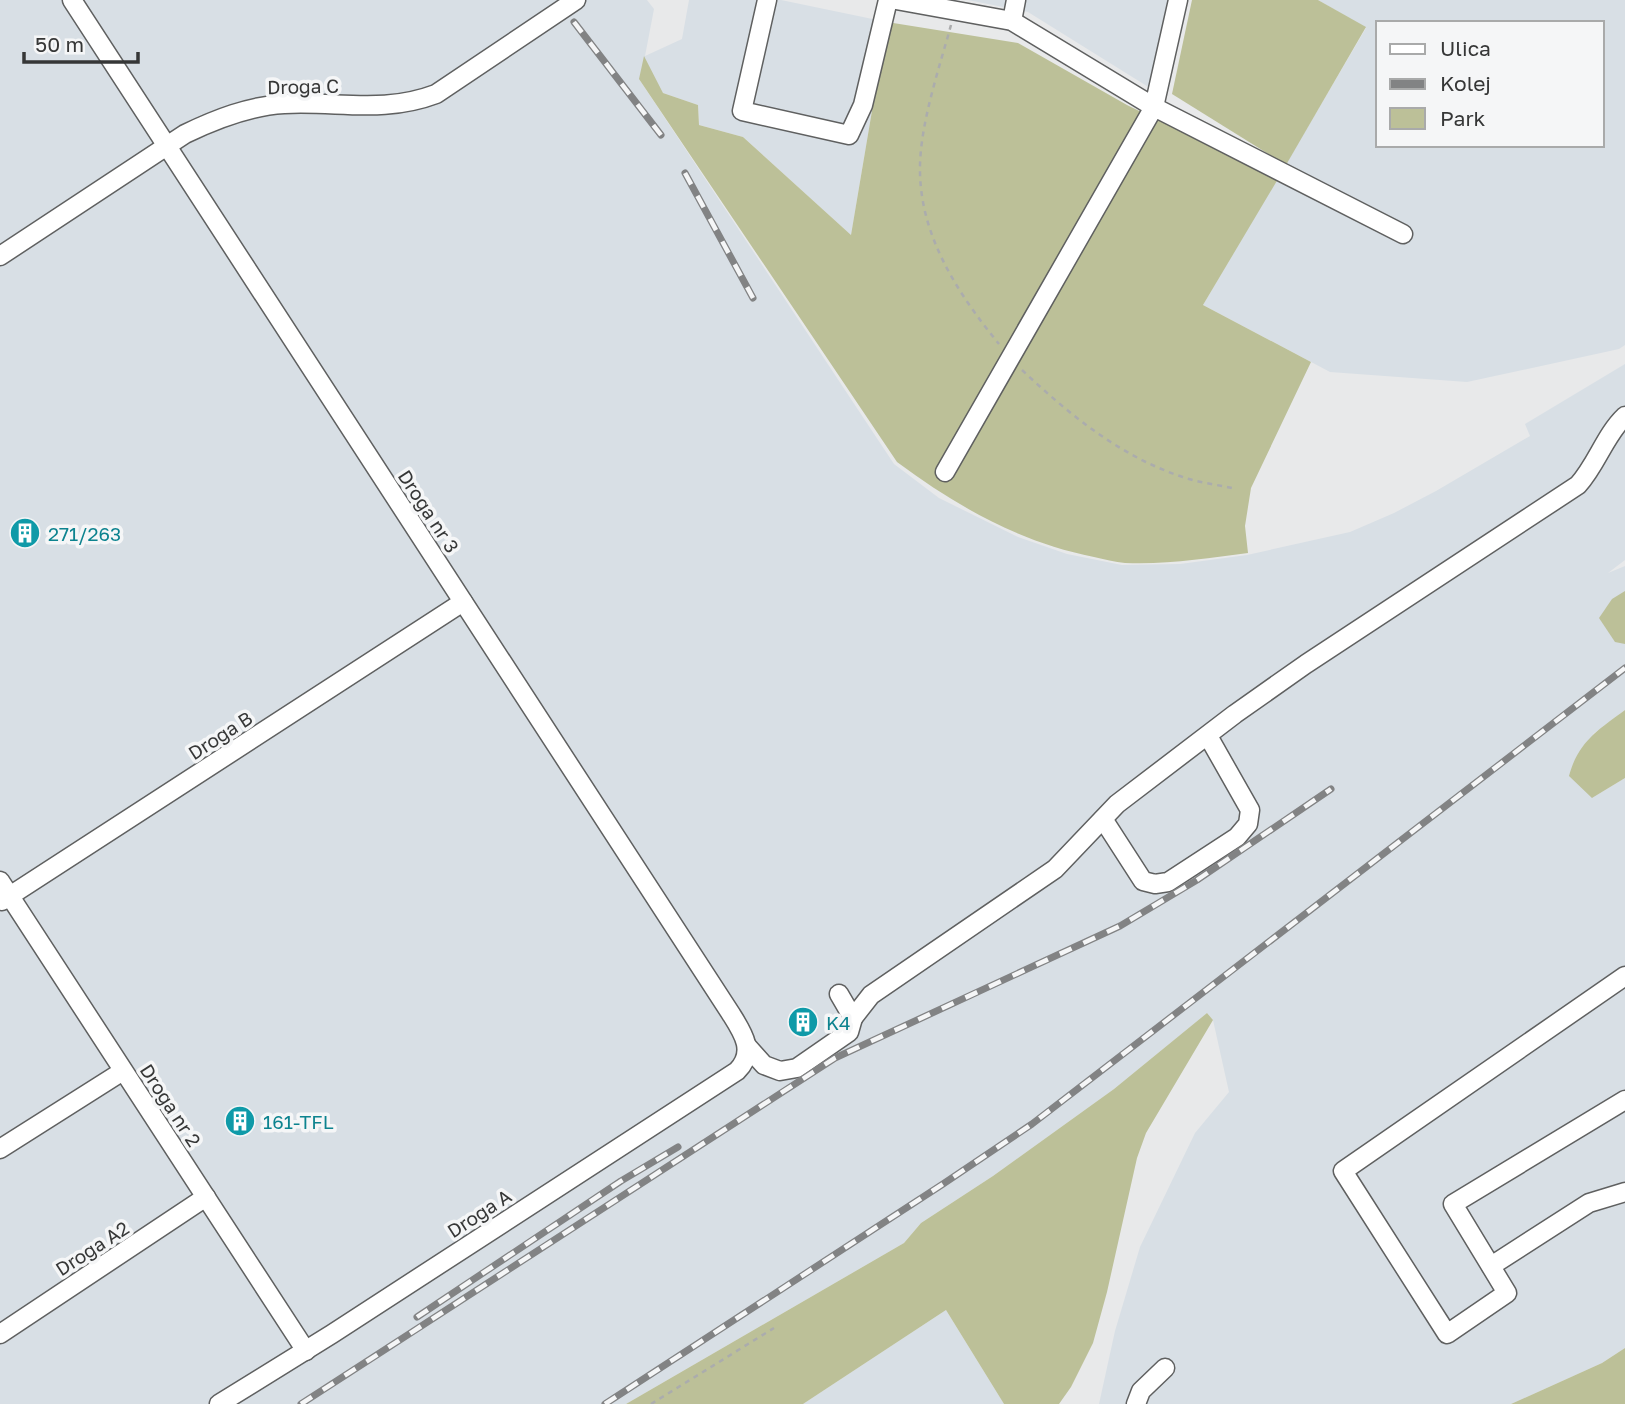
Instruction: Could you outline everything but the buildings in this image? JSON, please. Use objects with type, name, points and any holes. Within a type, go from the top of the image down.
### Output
[{"type":"street","name":"Droga nr 3","points":[[72,0],[744,1034],[747,1046]]},
{"type":"street","name":"Droga C","points":[[0,256],[186,134],[212,122],[260,108],[302,104],[377,107],[418,101],[436,94],[576,0]]},
{"type":"street","points":[[767,0],[742,111],[849,135],[863,105],[888,0]]},
{"type":"street","points":[[896,0],[1012,21],[1154,107],[1403,234]]},
{"type":"street","points":[[1012,21],[1016,0]]},
{"type":"street","points":[[945,472],[1154,107],[1178,0]]},
{"type":"street","points":[[747,1046],[764,1065],[780,1071],[797,1068],[849,1032],[853,1018],[871,995],[1055,869],[1103,819],[1151,776],[1306,664],[1578,485],[1595,463],[1614,426],[1625,416]]},
{"type":"street","name":"Droga B","points":[[3,894],[463,602]]},
{"type":"street","points":[[1103,819],[1143,881],[1155,884],[1168,882],[1237,837],[1248,824],[1250,810],[1208,736]]},
{"type":"street","name":"Droga nr 2","points":[[3,894],[123,1071],[306,1351]]},
{"type":"street","points":[[1625,976],[1343,1171],[1447,1334],[1507,1293],[1453,1204],[1625,1100]]},
{"type":"street","points":[[839,994],[853,1018]]},
{"type":"street","name":"Droga A","points":[[219,1404],[306,1351],[737,1070],[746,1057],[747,1046]]},
{"type":"street","points":[[0,1149],[123,1071]]},
{"type":"street","points":[[1491,1266],[1588,1203],[1625,1192]]},
{"type":"street","name":"Droga A2","points":[[0,1334],[206,1198]]},
{"type":"street","points":[[1136,1404],[1141,1391],[1165,1368]]},
{"type":"path","points":[[954,12],[924,135],[920,171],[924,207],[933,240],[949,274],[966,303],[1010,359],[1097,435],[1144,461],[1189,479],[1232,488]]},
{"type":"path","points":[[651,1404],[774,1328]]},
{"type":"shaded area","points":[[0,0],[647,0],[654,9],[645,56],[682,39],[689,0],[781,0],[887,22],[851,235],[743,137],[699,125],[698,105],[663,93],[639,79],[894,464],[939,498],[1018,537],[1067,554],[1122,565],[1180,564],[1247,555],[1350,532],[1436,491],[1530,436],[1525,424],[1625,364],[1625,560],[1608,573],[1625,566],[1625,710],[1593,734],[1592,798],[1625,778],[1625,1348],[1602,1363],[1511,1404],[1099,1404],[1115,1331],[1140,1247],[1195,1133],[1229,1092],[1213,1020],[1207,1013],[1114,1089],[993,1176],[921,1223],[904,1243],[626,1404],[0,1404]]},
{"type":"shaded area","points":[[968,0],[1169,0],[1150,88],[1028,12]]},
{"type":"shaded area","points":[[1318,0],[1625,0],[1625,345],[1619,349],[1467,382],[1330,372],[1203,305],[1366,28]]},
{"type":"shaded area","points":[[946,1310],[1004,1404],[803,1404]]},
{"type":"green space","points":[[1192,0],[1318,0],[1366,27],[1286,165],[1172,94]]},
{"type":"green space","points":[[887,22],[1018,43],[1127,105],[1278,179],[1203,305],[1311,362],[1251,488],[1245,526],[1248,553],[1187,561],[1125,563],[1067,550],[990,521],[943,494],[897,462],[639,79],[644,56],[663,93],[698,105],[699,125],[743,137],[851,235]]},
{"type":"green space","points":[[1625,591],[1625,644],[1615,642],[1599,618],[1612,599]]},
{"type":"green space","points":[[1625,710],[1625,778],[1592,798],[1569,776],[1573,764],[1590,738]]},
{"type":"green space","points":[[1207,1013],[1213,1020],[1146,1133],[1137,1158],[1093,1343],[1071,1387],[1059,1404],[1004,1404],[946,1310],[803,1404],[626,1404],[904,1243],[921,1223],[993,1176],[1114,1089]]},
{"type":"green space","points":[[1625,1348],[1625,1404],[1511,1404],[1602,1363]]},
{"type":"railway","points":[[574,22],[661,135]]},
{"type":"railway","points":[[685,173],[753,298]]},
{"type":"railway","points":[[605,1404],[1032,1124],[1625,668]]},
{"type":"railway","points":[[301,1404],[835,1058],[1120,926],[1197,880],[1331,789]]},
{"type":"railway","points":[[417,1317],[621,1181],[678,1147]]},
{"type":"place","name":"271/263","points":[[25,533]]},
{"type":"place","name":"K4","points":[[803,1022]]},
{"type":"place","name":"161-TFL","points":[[240,1121]]}]
